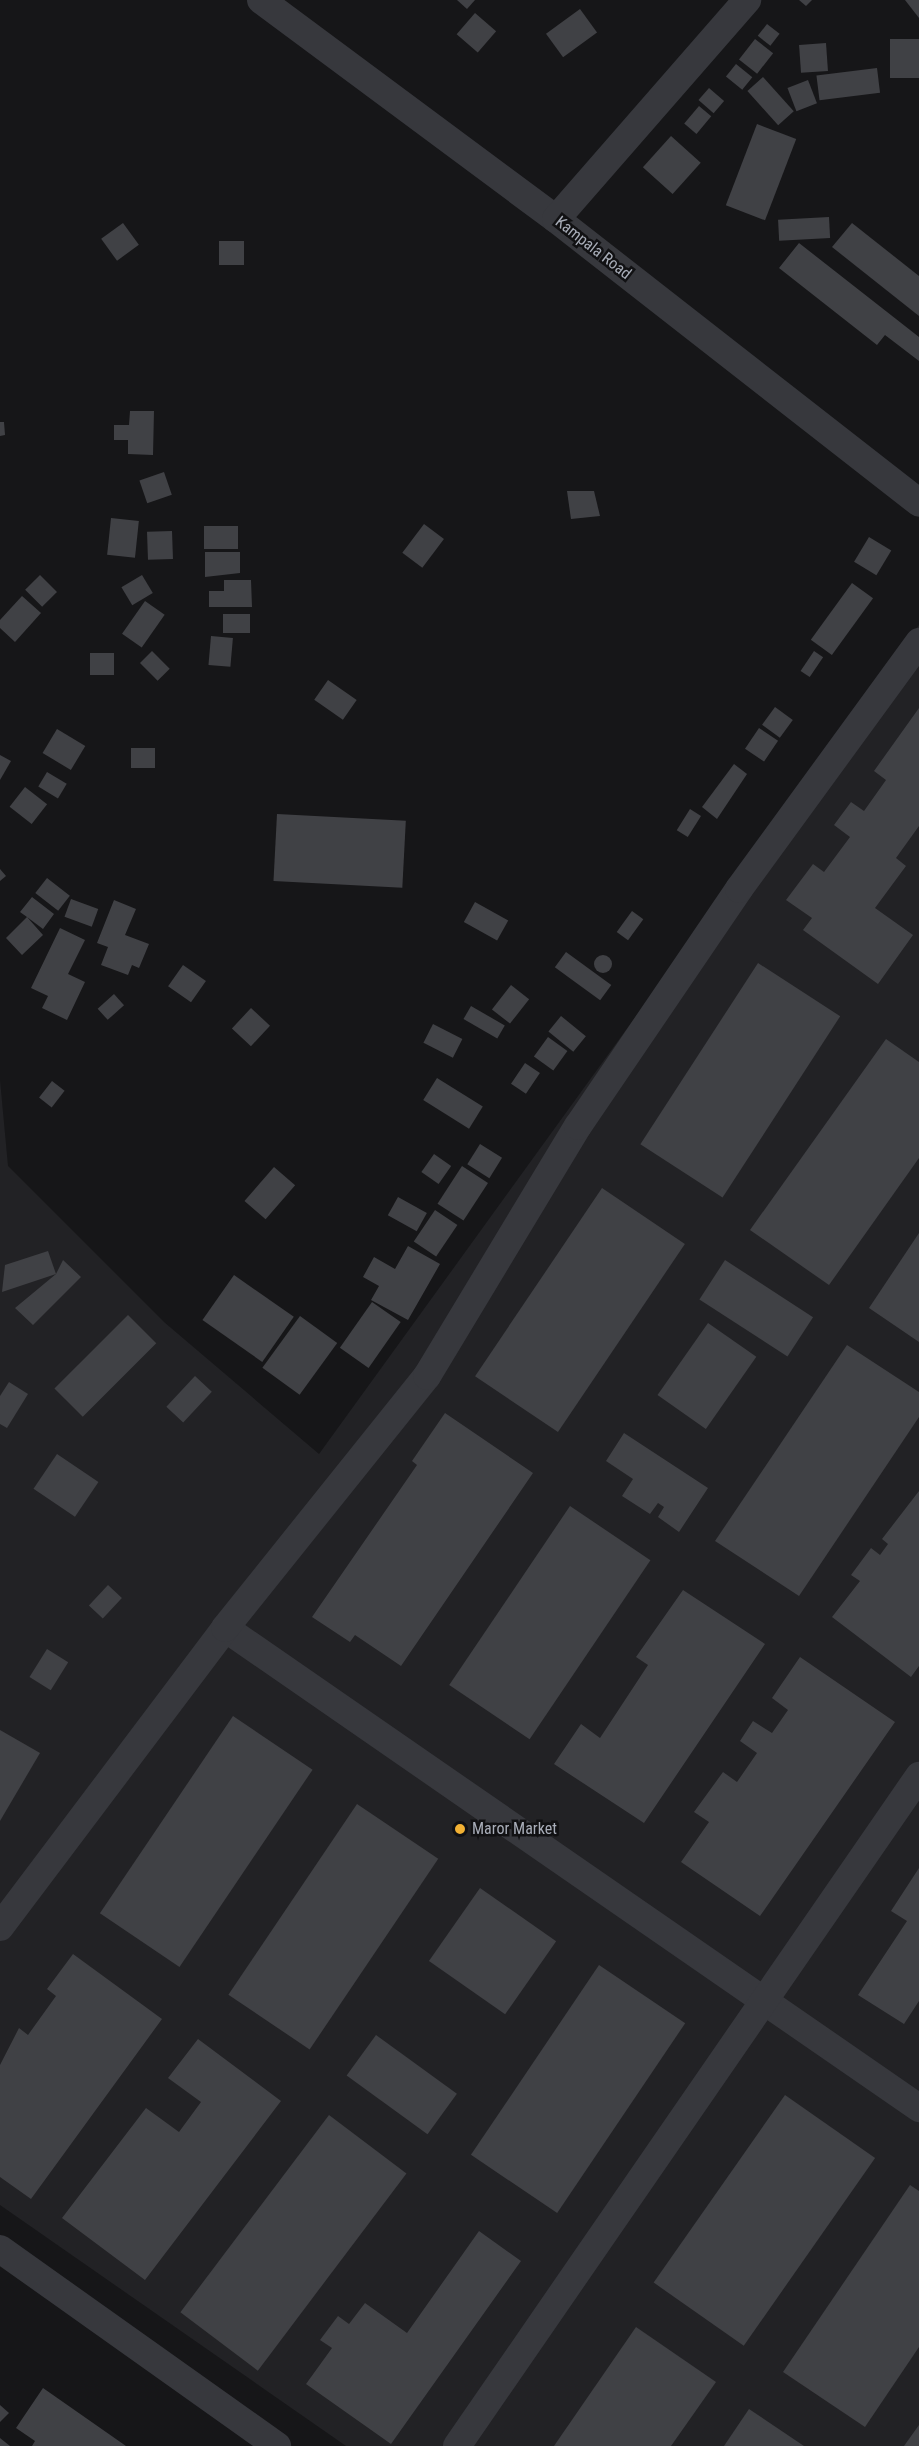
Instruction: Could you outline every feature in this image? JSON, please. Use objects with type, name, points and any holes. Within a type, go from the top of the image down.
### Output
[{"type":"street","name":"Kampala Road","points":[[261,0],[556,219],[919,503]]},
{"type":"street","points":[[556,219],[747,0]]},
{"type":"street","points":[[0,1927],[225,1628],[427,1376],[578,1126],[738,889],[919,642]]},
{"type":"street","points":[[225,1628],[919,2108]]},
{"type":"street","points":[[457,2446],[767,2002],[919,1776]]},
{"type":"street","points":[[0,2250],[277,2446]]},
{"type":"shaded area","name":"Maror Market","points":[[919,625],[919,2446],[346,2446],[0,2205],[0,1080],[8,1166],[164,1322],[319,1454]]},
{"type":"building","points":[[457,0],[475,0],[467,9]]},
{"type":"building","points":[[799,0],[812,0],[806,6]]},
{"type":"building","points":[[905,0],[919,0],[919,18]]},
{"type":"building","points":[[580,9],[597,32],[563,57],[546,34]]},
{"type":"building","points":[[475,13],[496,31],[478,53],[457,34]]},
{"type":"building","points":[[767,24],[780,34],[770,46],[758,36]]},
{"type":"building","points":[[755,39],[773,53],[757,74],[739,59]]},
{"type":"building","points":[[890,39],[919,39],[919,78],[890,78]]},
{"type":"building","points":[[826,43],[828,71],[801,73],[799,45]]},
{"type":"building","points":[[736,64],[752,77],[742,90],[726,76]]},
{"type":"building","points":[[877,68],[880,93],[820,100],[816,75]]},
{"type":"building","points":[[763,77],[794,111],[778,125],[747,91]]},
{"type":"building","points":[[808,80],[817,103],[796,111],[787,88]]},
{"type":"building","points":[[709,88],[724,101],[714,113],[699,100]]},
{"type":"building","points":[[699,106],[711,116],[696,134],[684,124]]},
{"type":"building","points":[[757,124],[796,139],[765,220],[726,205]]},
{"type":"building","points":[[671,136],[701,163],[673,194],[643,167]]},
{"type":"building","points":[[829,217],[830,238],[779,241],[778,220]]},
{"type":"building","points":[[123,223],[139,245],[117,261],[101,239]]},
{"type":"building","points":[[852,223],[919,276],[919,316],[832,247]]},
{"type":"building","points":[[219,241],[244,241],[244,265],[219,265]]},
{"type":"building","points":[[799,243],[919,337],[919,361],[885,335],[877,345],[779,268]]},
{"type":"building","points":[[130,411],[154,411],[153,455],[128,454],[128,440],[114,440],[114,425],[129,425]]},
{"type":"building","points":[[0,422],[4,422],[5,435],[0,436]]},
{"type":"building","points":[[164,472],[172,495],[147,503],[139,480]]},
{"type":"building","points":[[567,491],[594,491],[600,516],[571,519]]},
{"type":"building","points":[[111,518],[139,521],[135,558],[107,555]]},
{"type":"building","points":[[424,524],[444,539],[422,568],[402,553]]},
{"type":"building","points":[[204,526],[238,526],[238,549],[204,549]]},
{"type":"building","points":[[172,531],[173,559],[148,560],[147,532]]},
{"type":"building","points":[[869,537],[891,550],[876,575],[854,562]]},
{"type":"building","points":[[205,552],[240,552],[240,573],[205,577]]},
{"type":"building","points":[[40,575],[57,592],[42,607],[25,590]]},
{"type":"building","points":[[142,575],[153,593],[132,605],[121,587]]},
{"type":"building","points":[[224,580],[251,580],[252,607],[209,607],[209,591],[224,591]]},
{"type":"building","points":[[852,583],[873,598],[832,655],[811,640]]},
{"type":"building","points":[[22,596],[41,613],[15,642],[0,628],[0,620]]},
{"type":"building","points":[[145,601],[165,615],[142,648],[122,634]]},
{"type":"building","points":[[223,614],[250,614],[250,633],[223,633]]},
{"type":"building","points":[[211,636],[233,638],[230,667],[208,665]]},
{"type":"building","points":[[152,651],[170,669],[158,681],[140,663]]},
{"type":"building","points":[[814,651],[823,657],[810,677],[801,671]]},
{"type":"building","points":[[90,653],[114,653],[114,675],[90,675]]},
{"type":"building","points":[[328,680],[357,700],[343,720],[314,700]]},
{"type":"building","points":[[775,707],[793,720],[780,738],[762,725]]},
{"type":"building","points":[[919,708],[919,826],[896,858],[906,866],[875,908],[913,935],[878,984],[803,930],[812,918],[786,900],[813,864],[824,872],[850,837],[834,825],[851,802],[864,811],[886,780],[874,771]]},
{"type":"building","points":[[759,728],[778,741],[764,762],[745,749]]},
{"type":"building","points":[[57,729],[85,746],[71,770],[43,753]]},
{"type":"building","points":[[131,748],[155,748],[155,768],[131,768]]},
{"type":"building","points":[[0,755],[11,761],[0,780]]},
{"type":"building","points":[[734,764],[747,774],[717,819],[702,807]]},
{"type":"building","points":[[47,772],[67,784],[58,798],[38,787]]},
{"type":"building","points":[[25,787],[47,804],[32,824],[10,807]]},
{"type":"building","points":[[690,809],[701,816],[688,837],[677,830]]},
{"type":"building","points":[[277,814],[406,821],[402,888],[273,881]]},
{"type":"building","points":[[0,869],[6,876],[0,881]]},
{"type":"building","points":[[47,878],[70,896],[58,911],[35,893]]},
{"type":"building","points":[[32,897],[54,914],[43,929],[20,912]]},
{"type":"building","points":[[71,899],[98,909],[92,927],[65,917]]},
{"type":"building","points":[[114,900],[136,909],[125,935],[149,944],[139,968],[132,965],[128,975],[101,965],[108,947],[97,943]]},
{"type":"building","points":[[475,902],[508,920],[497,941],[464,922]]},
{"type":"building","points":[[632,911],[643,919],[628,940],[617,932]]},
{"type":"building","points":[[27,917],[43,935],[22,955],[6,938]]},
{"type":"building","points":[[60,928],[85,940],[68,974],[85,982],[67,1020],[42,1008],[48,996],[31,988]]},
{"type":"building","points":[[566,952],[611,985],[600,1000],[555,967]]},
{"type":"building","points":[[603,955],[609,958],[612,964],[609,970],[603,973],[597,970],[594,964],[597,958]]},
{"type":"building","points":[[758,963],[840,1016],[723,1198],[640,1144]]},
{"type":"building","points":[[183,965],[206,981],[191,1002],[168,986]]},
{"type":"building","points":[[511,985],[529,999],[510,1024],[492,1009]]},
{"type":"building","points":[[114,994],[124,1005],[108,1020],[98,1009]]},
{"type":"building","points":[[471,1006],[505,1026],[497,1038],[464,1019]]},
{"type":"building","points":[[251,1008],[270,1026],[251,1046],[232,1028]]},
{"type":"building","points":[[561,1016],[586,1036],[573,1052],[548,1032]]},
{"type":"building","points":[[433,1024],[462,1039],[453,1058],[423,1043]]},
{"type":"building","points":[[548,1037],[567,1051],[553,1071],[534,1056]]},
{"type":"building","points":[[886,1039],[919,1062],[919,1158],[829,1285],[750,1230]]},
{"type":"building","points":[[525,1063],[540,1073],[526,1094],[511,1084]]},
{"type":"building","points":[[437,1078],[483,1107],[469,1129],[423,1100]]},
{"type":"building","points":[[52,1081],[65,1091],[52,1107],[39,1098]]},
{"type":"building","points":[[480,1144],[502,1158],[489,1178],[467,1164]]},
{"type":"building","points":[[434,1154],[451,1166],[439,1184],[421,1172]]},
{"type":"building","points":[[462,1166],[488,1183],[463,1221],[437,1204]]},
{"type":"building","points":[[274,1167],[295,1185],[266,1219],[244,1201]]},
{"type":"building","points":[[602,1188],[685,1244],[558,1432],[475,1376]]},
{"type":"building","points":[[398,1197],[427,1213],[417,1231],[388,1215]]},
{"type":"building","points":[[435,1210],[457,1225],[436,1257],[414,1242]]},
{"type":"building","points":[[919,1233],[919,1342],[869,1308]]},
{"type":"building","points":[[408,1246],[440,1264],[408,1320],[371,1300],[379,1286],[363,1277],[374,1257],[395,1269]]},
{"type":"building","points":[[48,1251],[56,1274],[2,1292],[5,1265]]},
{"type":"building","points":[[63,1260],[81,1277],[33,1325],[15,1308],[56,1274]]},
{"type":"building","points":[[725,1260],[813,1317],[787,1357],[699,1299]]},
{"type":"building","points":[[234,1275],[294,1317],[262,1362],[202,1320]]},
{"type":"building","points":[[372,1302],[401,1322],[369,1368],[340,1348]]},
{"type":"building","points":[[128,1315],[156,1343],[83,1417],[54,1389]]},
{"type":"building","points":[[300,1316],[337,1343],[300,1395],[262,1368]]},
{"type":"building","points":[[708,1323],[756,1357],[706,1429],[658,1395]]},
{"type":"building","points":[[847,1345],[919,1392],[919,1417],[799,1596],[715,1541]]},
{"type":"building","points":[[195,1376],[212,1392],[183,1422],[166,1407]]},
{"type":"building","points":[[9,1382],[28,1394],[7,1428],[0,1424],[0,1396]]},
{"type":"building","points":[[445,1413],[533,1473],[401,1666],[355,1635],[350,1642],[312,1617],[417,1465],[412,1461]]},
{"type":"building","points":[[624,1433],[708,1488],[679,1532],[658,1517],[664,1507],[658,1503],[650,1514],[622,1496],[633,1479],[606,1461]]},
{"type":"building","points":[[57,1454],[98,1482],[75,1517],[34,1489]]},
{"type":"building","points":[[919,1491],[919,1666],[911,1677],[832,1617],[860,1581],[851,1575],[871,1548],[880,1555],[888,1544],[882,1539]]},
{"type":"building","points":[[570,1506],[650,1560],[530,1739],[449,1685]]},
{"type":"building","points":[[108,1585],[122,1598],[103,1618],[89,1605]]},
{"type":"building","points":[[683,1590],[765,1644],[644,1823],[554,1764],[581,1724],[600,1738],[648,1665],[636,1657]]},
{"type":"building","points":[[47,1649],[68,1662],[51,1690],[30,1677]]},
{"type":"building","points":[[800,1657],[895,1722],[760,1916],[681,1862],[709,1822],[694,1812],[723,1772],[737,1782],[757,1753],[740,1741],[753,1721],[772,1733],[788,1710],[772,1698]]},
{"type":"building","points":[[233,1716],[313,1770],[179,1967],[100,1913]]},
{"type":"building","points":[[0,1730],[40,1753],[0,1821]]},
{"type":"building","points":[[357,1804],[438,1859],[310,2049],[228,1995]]},
{"type":"building","points":[[919,1868],[919,2001],[904,2024],[858,1995],[907,1921],[891,1911]]},
{"type":"building","points":[[480,1888],[556,1941],[505,2014],[429,1961]]},
{"type":"building","points":[[73,1954],[162,2019],[31,2199],[0,2177],[0,2065],[19,2028],[28,2035],[56,1996],[47,1989]]},
{"type":"building","points":[[599,1965],[685,2023],[557,2213],[471,2155]]},
{"type":"building","points":[[376,2035],[457,2094],[428,2134],[347,2075]]},
{"type":"building","points":[[198,2039],[281,2101],[145,2280],[62,2218],[146,2108],[179,2132],[201,2102],[168,2078]]},
{"type":"building","points":[[785,2095],[875,2158],[744,2346],[654,2283]]},
{"type":"building","points":[[329,2115],[406,2173],[258,2371],[180,2312]]},
{"type":"building","points":[[910,2185],[919,2191],[919,2347],[865,2427],[783,2372]]},
{"type":"building","points":[[479,2231],[521,2261],[391,2444],[306,2384],[332,2348],[320,2340],[338,2316],[349,2324],[365,2303],[407,2333]]},
{"type":"building","points":[[636,2327],[716,2382],[671,2446],[554,2446]]},
{"type":"building","points":[[43,2388],[126,2446],[32,2446],[35,2441],[16,2428]]},
{"type":"building","points":[[0,2405],[9,2413],[0,2422]]},
{"type":"building","points":[[749,2409],[804,2446],[724,2446]]},
{"type":"building","points":[[919,2425],[919,2446],[904,2446]]},
{"type":"building","points":[[0,2438],[10,2446],[0,2446]]},
{"type":"place","name":"Maror Market","points":[[460,1829]]}]
